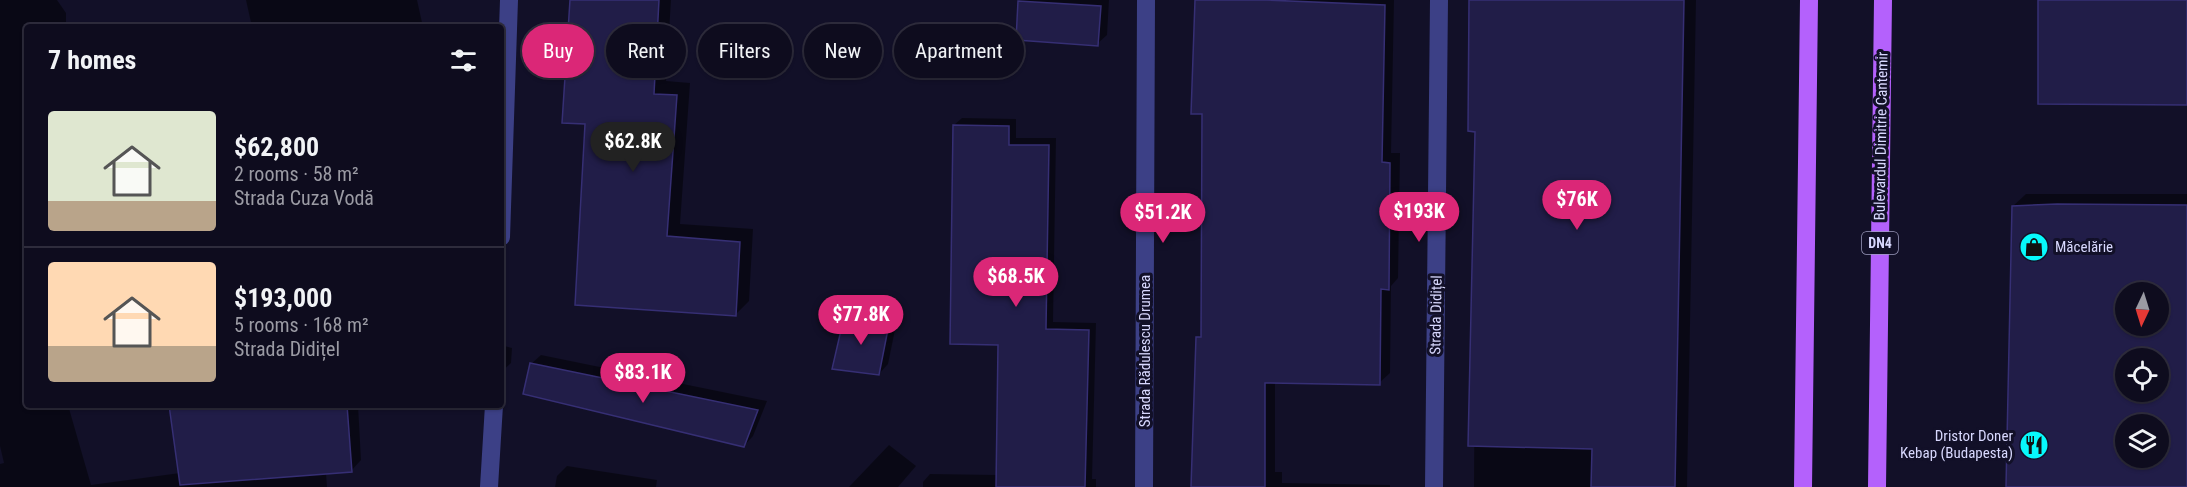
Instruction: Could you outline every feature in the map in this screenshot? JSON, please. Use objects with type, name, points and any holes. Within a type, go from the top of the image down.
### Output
[{"type":"main road","points":[[1803,487],[1809,0]]},
{"type":"main road","name":"Bulevardul Dimitrie Cantemir","points":[[1876,487],[1883,0]]},
{"type":"street","points":[[504,148],[509,0]]},
{"type":"street","name":"Strada Rădulescu Drumea","points":[[1144,487],[1146,0]]},
{"type":"street","name":"Strada Didițel","points":[[1434,487],[1439,0]]},
{"type":"street","points":[[489,487],[494,408]]},
{"type":"building","points":[[570,0],[659,0],[658,24],[606,24],[606,78],[655,78],[654,94],[677,95],[667,236],[740,242],[736,316],[575,305],[585,124],[562,123],[565,78],[594,78],[594,24],[568,24]]},
{"type":"building","points":[[1195,0],[1267,0],[1385,5],[1382,162],[1390,163],[1389,290],[1381,289],[1380,385],[1265,383],[1265,487],[1191,487],[1196,337],[1201,337],[1202,114],[1191,114]]},
{"type":"building","points":[[1469,0],[1684,0],[1675,487],[1591,487],[1592,449],[1468,446],[1475,132],[1468,131]]},
{"type":"building","points":[[2038,0],[2187,0],[2187,105],[2038,104]]},
{"type":"building","points":[[1018,1],[1101,6],[1098,46],[1024,41],[1024,24],[1017,24]]},
{"type":"building","points":[[953,125],[1009,126],[1009,145],[1049,145],[1046,329],[1089,330],[1085,487],[996,487],[998,345],[950,344]]},
{"type":"building","points":[[2187,205],[2187,487],[2006,487],[2012,206]]},
{"type":"building","points":[[844,317],[889,324],[879,375],[832,369]]},
{"type":"building","points":[[530,363],[758,410],[744,447],[523,394]]},
{"type":"building","points":[[169,408],[347,408],[352,472],[180,485]]},
{"type":"place","name":"Măcelărie","points":[[2034,247]]},
{"type":"place","name":"Dristor Doner Kebap (Budapesta)","points":[[2034,445]]}]
